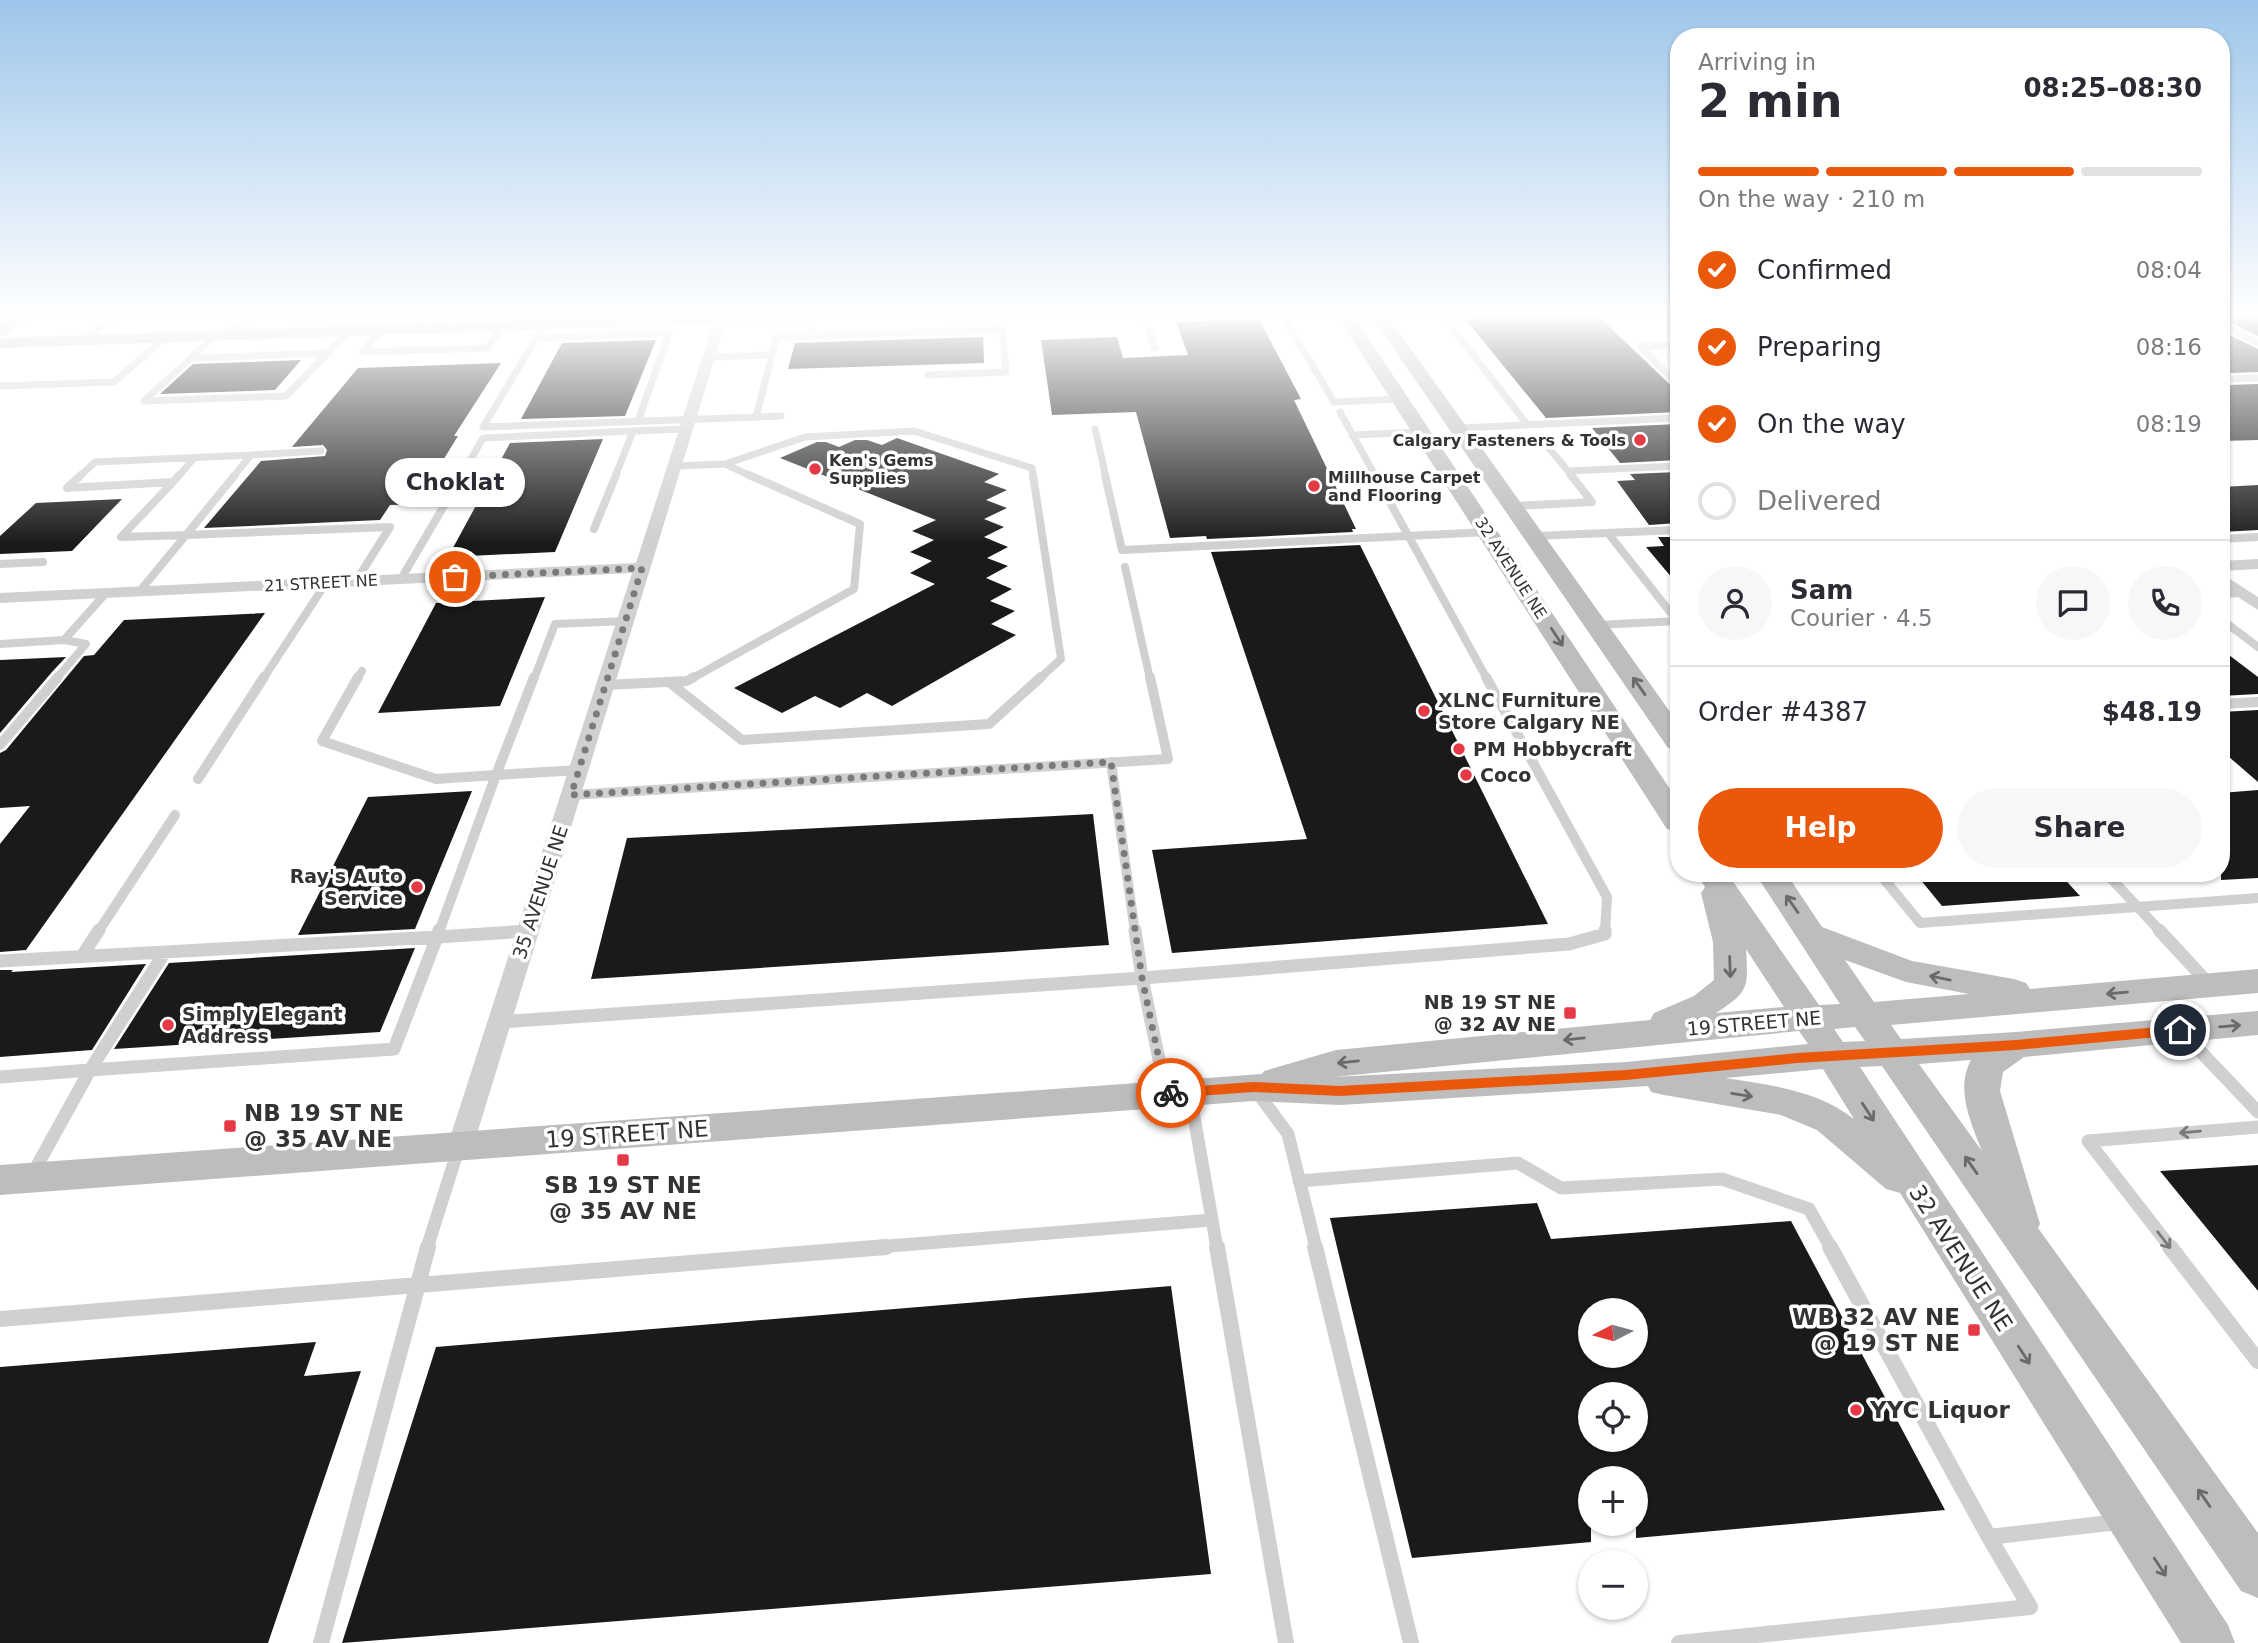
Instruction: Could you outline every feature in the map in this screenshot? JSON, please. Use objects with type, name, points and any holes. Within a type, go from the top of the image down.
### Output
[{"type":"main road","name":"32 AVENUE NE","points":[[1395,391],[1670,810]]},
{"type":"main road","name":"32 AVENUE NE","points":[[1434,391],[1670,731]]},
{"type":"main road","points":[[1642,1033],[1706,1004],[1731,984],[1729,942],[1714,882]]},
{"type":"main road","name":"32 AVENUE NE","points":[[1717,882],[1807,1017],[2210,1643]]},
{"type":"main road","points":[[1776,882],[1865,1015],[2250,1551]]},
{"type":"main road","points":[[1814,935],[1906,971],[2055,998]]},
{"type":"main road","name":"19 STREET NE","points":[[1253,1087],[1336,1063],[1807,1017],[1865,1015],[2258,981]]},
{"type":"main road","name":"19 STREET NE","points":[[15,1180],[1253,1087],[1340,1091],[1626,1075],[1831,1055],[2016,1045],[2258,1023]]},
{"type":"main road","points":[[2016,1045],[1986,1066],[1982,1091],[2025,1241]]},
{"type":"main road","points":[[1626,1075],[1787,1102],[1830,1120],[1921,1194]]},
{"type":"street","name":"35 AVENUE NE","points":[[460,1147],[698,391]]},
{"type":"street","points":[[2230,566],[2258,564]]},
{"type":"street","name":"21 STREET NE","points":[[0,598],[642,568]]},
{"type":"street","points":[[2230,584],[2258,605]]},
{"type":"lane","points":[[155,391],[144,401],[286,396],[291,391]]},
{"type":"lane","points":[[505,391],[483,427],[638,421],[688,424]]},
{"type":"lane","points":[[638,421],[649,391]]},
{"type":"lane","points":[[756,417],[763,391]]},
{"type":"lane","points":[[1327,391],[1334,402],[1400,399]]},
{"type":"lane","points":[[1501,391],[1527,424]]},
{"type":"lane","points":[[499,1022],[1142,978],[1569,944],[1605,933],[1607,897],[1340,412]]},
{"type":"lane","points":[[401,579],[483,438],[633,431],[780,416]]},
{"type":"lane","points":[[1465,437],[1527,424],[1670,418]]},
{"type":"lane","points":[[1095,429],[1122,550],[1488,532]]},
{"type":"lane","points":[[594,529],[633,431]]},
{"type":"lane","points":[[669,682],[742,740],[989,724],[1061,659],[1032,468],[914,431],[805,437],[725,464],[675,466]]},
{"type":"lane","points":[[1352,435],[1422,432]]},
{"type":"lane","points":[[1465,437],[1543,441],[1592,502],[1514,506]]},
{"type":"lane","points":[[173,482],[67,488],[95,462],[321,451]]},
{"type":"lane","points":[[139,592],[251,455]]},
{"type":"lane","points":[[194,458],[121,537],[390,527],[356,581]]},
{"type":"lane","points":[[606,685],[687,681],[854,589],[860,524],[725,464]]},
{"type":"lane","points":[[1568,471],[1670,466]]},
{"type":"lane","points":[[1534,536],[1670,530]]},
{"type":"lane","points":[[1608,533],[1670,611]]},
{"type":"lane","points":[[2230,539],[2258,537]]},
{"type":"lane","points":[[0,564],[43,562]]},
{"type":"lane","points":[[571,795],[1168,759],[1125,567]]},
{"type":"lane","points":[[198,779],[326,583]]},
{"type":"lane","points":[[64,640],[106,593]]},
{"type":"lane","points":[[2230,594],[2242,593]]},
{"type":"lane","points":[[0,1077],[394,1049],[555,624],[626,621]]},
{"type":"lane","points":[[1596,625],[1670,621]]},
{"type":"lane","points":[[2230,626],[2258,647]]},
{"type":"lane","points":[[0,644],[64,640],[86,643],[0,745]]},
{"type":"lane","points":[[362,671],[323,741],[436,779],[579,770]]},
{"type":"lane","points":[[2230,704],[2258,702]]},
{"type":"lane","points":[[1111,762],[1142,978],[1178,1092],[1212,1220],[1286,1643]]},
{"type":"lane","points":[[82,956],[175,815]]},
{"type":"lane","points":[[1887,882],[1920,923],[2258,898]]},
{"type":"lane","points":[[2115,882],[2210,984]]},
{"type":"lane","points":[[0,961],[528,931]]},
{"type":"lane","points":[[15,1180],[90,1070],[165,952]]},
{"type":"lane","points":[[2180,1030],[2258,1112]]},
{"type":"lane","points":[[1253,1087],[1288,1134],[1411,1643]]},
{"type":"lane","points":[[2258,1127],[2088,1141],[2258,1361]]},
{"type":"lane","points":[[321,1643],[416,1285],[460,1147]]},
{"type":"lane","points":[[1299,1181],[1518,1163],[1561,1188],[1722,1179],[1809,1209],[2030,1607],[1679,1643]]},
{"type":"lane","points":[[0,1319],[1212,1220]]},
{"type":"lane","points":[[1989,1537],[2131,1521]]},
{"type":"building","points":[[164,391],[256,391],[160,394]]},
{"type":"building","points":[[339,391],[483,391],[416,504],[390,505],[380,520],[204,528],[261,461],[325,456],[327,450],[323,445],[292,447]]},
{"type":"building","points":[[536,391],[635,391],[625,416],[521,419]]},
{"type":"building","points":[[1048,391],[1297,391],[1301,399],[1294,400],[1356,529],[1352,529],[1353,532],[1207,539],[1206,536],[1170,538],[1136,412],[1052,415]]},
{"type":"building","points":[[1524,391],[1670,391],[1670,412],[1546,418]]},
{"type":"building","points":[[2230,391],[2258,391],[2258,440],[2230,441]]},
{"type":"building","name":"Calgary Fasteners & Tools","points":[[1670,424],[1670,460],[1620,463],[1592,428]]},
{"type":"building","points":[[897,438],[999,474],[984,482],[1007,490],[986,500],[1007,508],[984,519],[1004,527],[984,537],[1008,547],[987,558],[1008,566],[986,578],[1012,589],[990,601],[1015,611],[991,624],[1016,635],[892,706],[867,693],[840,708],[815,696],[782,713],[734,688],[935,584],[910,573],[932,561],[910,552],[934,540],[912,531],[936,520],[780,458],[817,442],[839,447],[855,440],[867,440],[882,445]]},
{"type":"building","points":[[603,439],[555,552],[448,557],[510,443]]},
{"type":"building","points":[[1670,472],[1670,524],[1649,525],[1617,481],[1635,480],[1630,474]]},
{"type":"building","points":[[2258,485],[2258,530],[2230,532],[2230,487]]},
{"type":"building","points":[[122,499],[72,551],[0,554],[0,536],[36,503]]},
{"type":"building","points":[[1658,537],[1670,537],[1670,576],[1646,547],[1664,546]]},
{"type":"building","points":[[1360,545],[1548,924],[1172,953],[1152,850],[1307,839],[1211,552]]},
{"type":"building","points":[[545,597],[500,706],[378,713],[436,603]]},
{"type":"building","points":[[265,613],[26,950],[0,952],[0,844],[30,806],[0,808],[0,753],[6,750],[84,656],[94,655],[124,620]]},
{"type":"building","points":[[2230,656],[2258,677],[2258,694],[2230,696]]},
{"type":"building","points":[[66,657],[52,672],[0,733],[0,660]]},
{"type":"building","points":[[2258,710],[2258,782],[2230,758],[2230,712]]},
{"type":"building","points":[[2258,790],[2258,878],[2230,880],[2230,792]]},
{"type":"building","points":[[472,791],[415,929],[298,935],[368,797]]},
{"type":"building","points":[[1093,814],[1109,945],[591,979],[627,838]]},
{"type":"building","points":[[1922,882],[2067,882],[2080,896],[1942,906]]},
{"type":"building","points":[[415,948],[380,1032],[114,1049],[169,963]]},
{"type":"building","points":[[146,964],[92,1050],[0,1057],[0,970],[13,970],[11,972]]},
{"type":"building","points":[[2258,1165],[2258,1291],[2160,1171]]},
{"type":"building","points":[[1537,1203],[1551,1239],[1791,1221],[1945,1510],[1636,1538],[1648,1536],[1648,1466],[1578,1466],[1578,1536],[1591,1536],[1591,1542],[1412,1558],[1330,1218]]},
{"type":"building","points":[[1171,1286],[1211,1574],[342,1643],[436,1347]]},
{"type":"building","points":[[316,1342],[304,1376],[361,1371],[268,1643],[0,1643],[0,1367]]},
{"type":"way so far","points":[[455,577],[642,568],[571,795],[1111,762],[1142,978],[1166,1093],[1171,1093]]},
{"type":"place","name":"Calgary Fasteners & Tools","points":[[1640,440]]},
{"type":"place","name":"Ken's Gems Supplies","points":[[815,469]]},
{"type":"place","name":"Millhouse Carpet and Flooring","points":[[1314,486]]},
{"type":"place","name":"Choklat","points":[[455,577]]},
{"type":"place","name":"XLNC Furniture Store Calgary NE","points":[[1424,711]]},
{"type":"place","name":"PM Hobbycraft","points":[[1459,749]]},
{"type":"place","name":"Coco","points":[[1466,775]]},
{"type":"place","name":"Ray's Auto Service","points":[[417,887]]},
{"type":"place","name":"NB 19 ST NE @ 32 AV NE","points":[[1570,1013]]},
{"type":"place","name":"Simply Elegant Address","points":[[168,1025]]},
{"type":"place","name":"NB 19 ST NE @ 35 AV NE","points":[[230,1126]]},
{"type":"place","name":"SB 19 ST NE @ 35 AV NE","points":[[623,1160]]},
{"type":"place","name":"WB 32 AV NE @ 19 ST NE","points":[[1974,1330]]},
{"type":"place","name":"YYC Liquor","points":[[1856,1410]]},
{"type":"route","points":[[1171,1093],[1253,1087],[1340,1091],[1626,1075],[1797,1058],[2016,1045],[2180,1030]]}]
